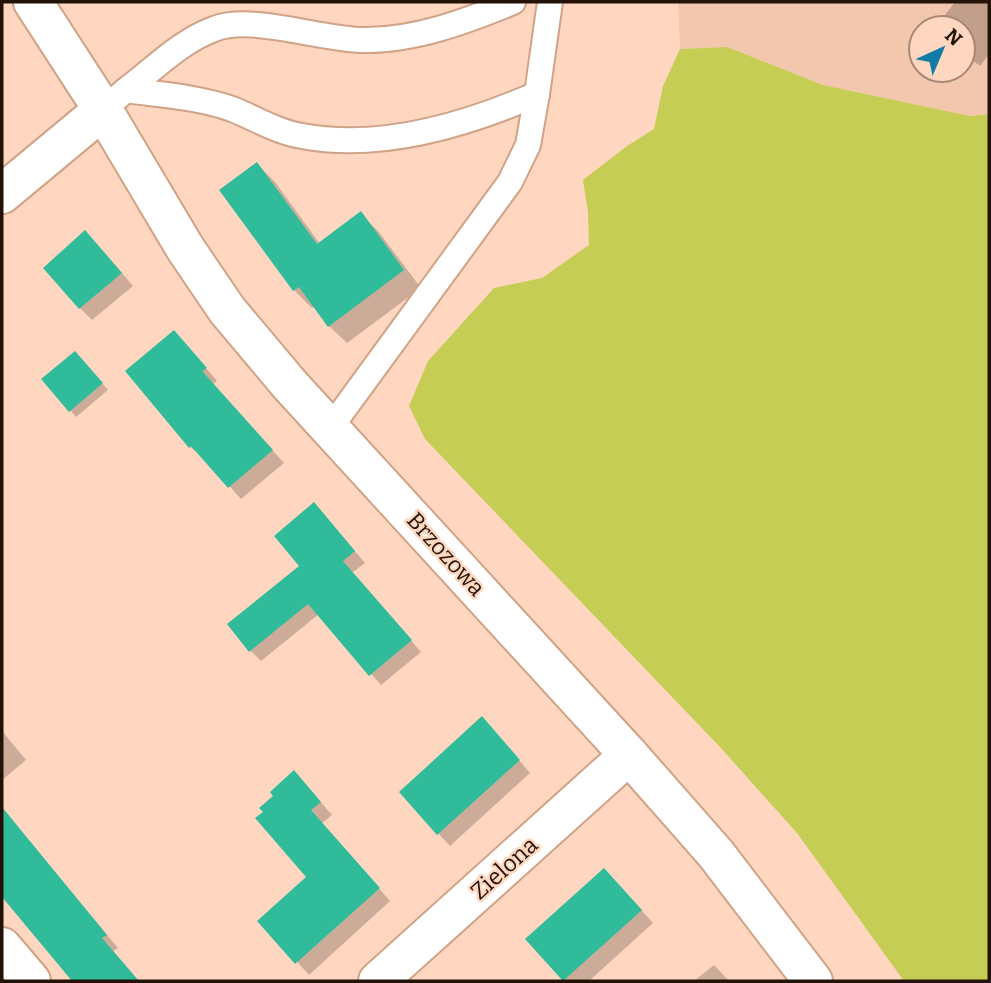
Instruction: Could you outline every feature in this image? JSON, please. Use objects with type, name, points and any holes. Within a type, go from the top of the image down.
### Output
[{"type":"street","name":"Brzozowa","points":[[33,2],[115,100],[184,248],[228,310],[290,385],[629,755],[716,854],[813,981]]},
{"type":"street","points":[[2,194],[115,100]]},
{"type":"street","name":"Zielona","points":[[379,981],[629,755]]},
{"type":"street","points":[[2,947],[31,981]]},
{"type":"lane","points":[[115,100],[179,48],[215,28],[245,24],[359,40],[387,40],[447,25],[513,2]]},
{"type":"lane","points":[[331,427],[510,182],[528,145],[550,2]]},
{"type":"lane","points":[[115,100],[203,101],[232,109],[300,136],[346,141],[404,135],[454,123],[491,113],[537,93]]},
{"type":"shaded area","points":[[678,2],[989,2],[989,114],[970,116],[823,85],[727,47],[680,49]]},
{"type":"green space","points":[[727,47],[823,85],[970,116],[989,114],[989,981],[904,981],[797,833],[720,747],[425,439],[409,406],[428,361],[494,288],[542,278],[589,245],[583,180],[654,129],[663,86],[680,49]]},
{"type":"building","points":[[257,162],[317,244],[361,211],[404,270],[328,327],[299,287],[293,291],[219,190]]},
{"type":"building","points":[[85,230],[122,273],[79,309],[43,268]]},
{"type":"building","points":[[174,330],[207,368],[202,371],[273,450],[228,488],[191,446],[189,448],[125,371]]},
{"type":"building","points":[[75,351],[103,383],[69,412],[41,379]]},
{"type":"building","points":[[314,502],[355,551],[343,561],[412,640],[369,676],[308,604],[249,652],[227,624],[299,566],[274,536]]},
{"type":"building","points":[[482,716],[520,760],[437,835],[399,792]]},
{"type":"building","points":[[294,770],[321,802],[311,810],[380,888],[295,964],[257,921],[306,877],[255,818],[263,812],[259,808],[273,796],[270,792]]},
{"type":"building","points":[[2,807],[107,935],[102,938],[139,981],[72,981],[2,897]]},
{"type":"building","points":[[604,868],[642,910],[563,981],[525,939]]}]
